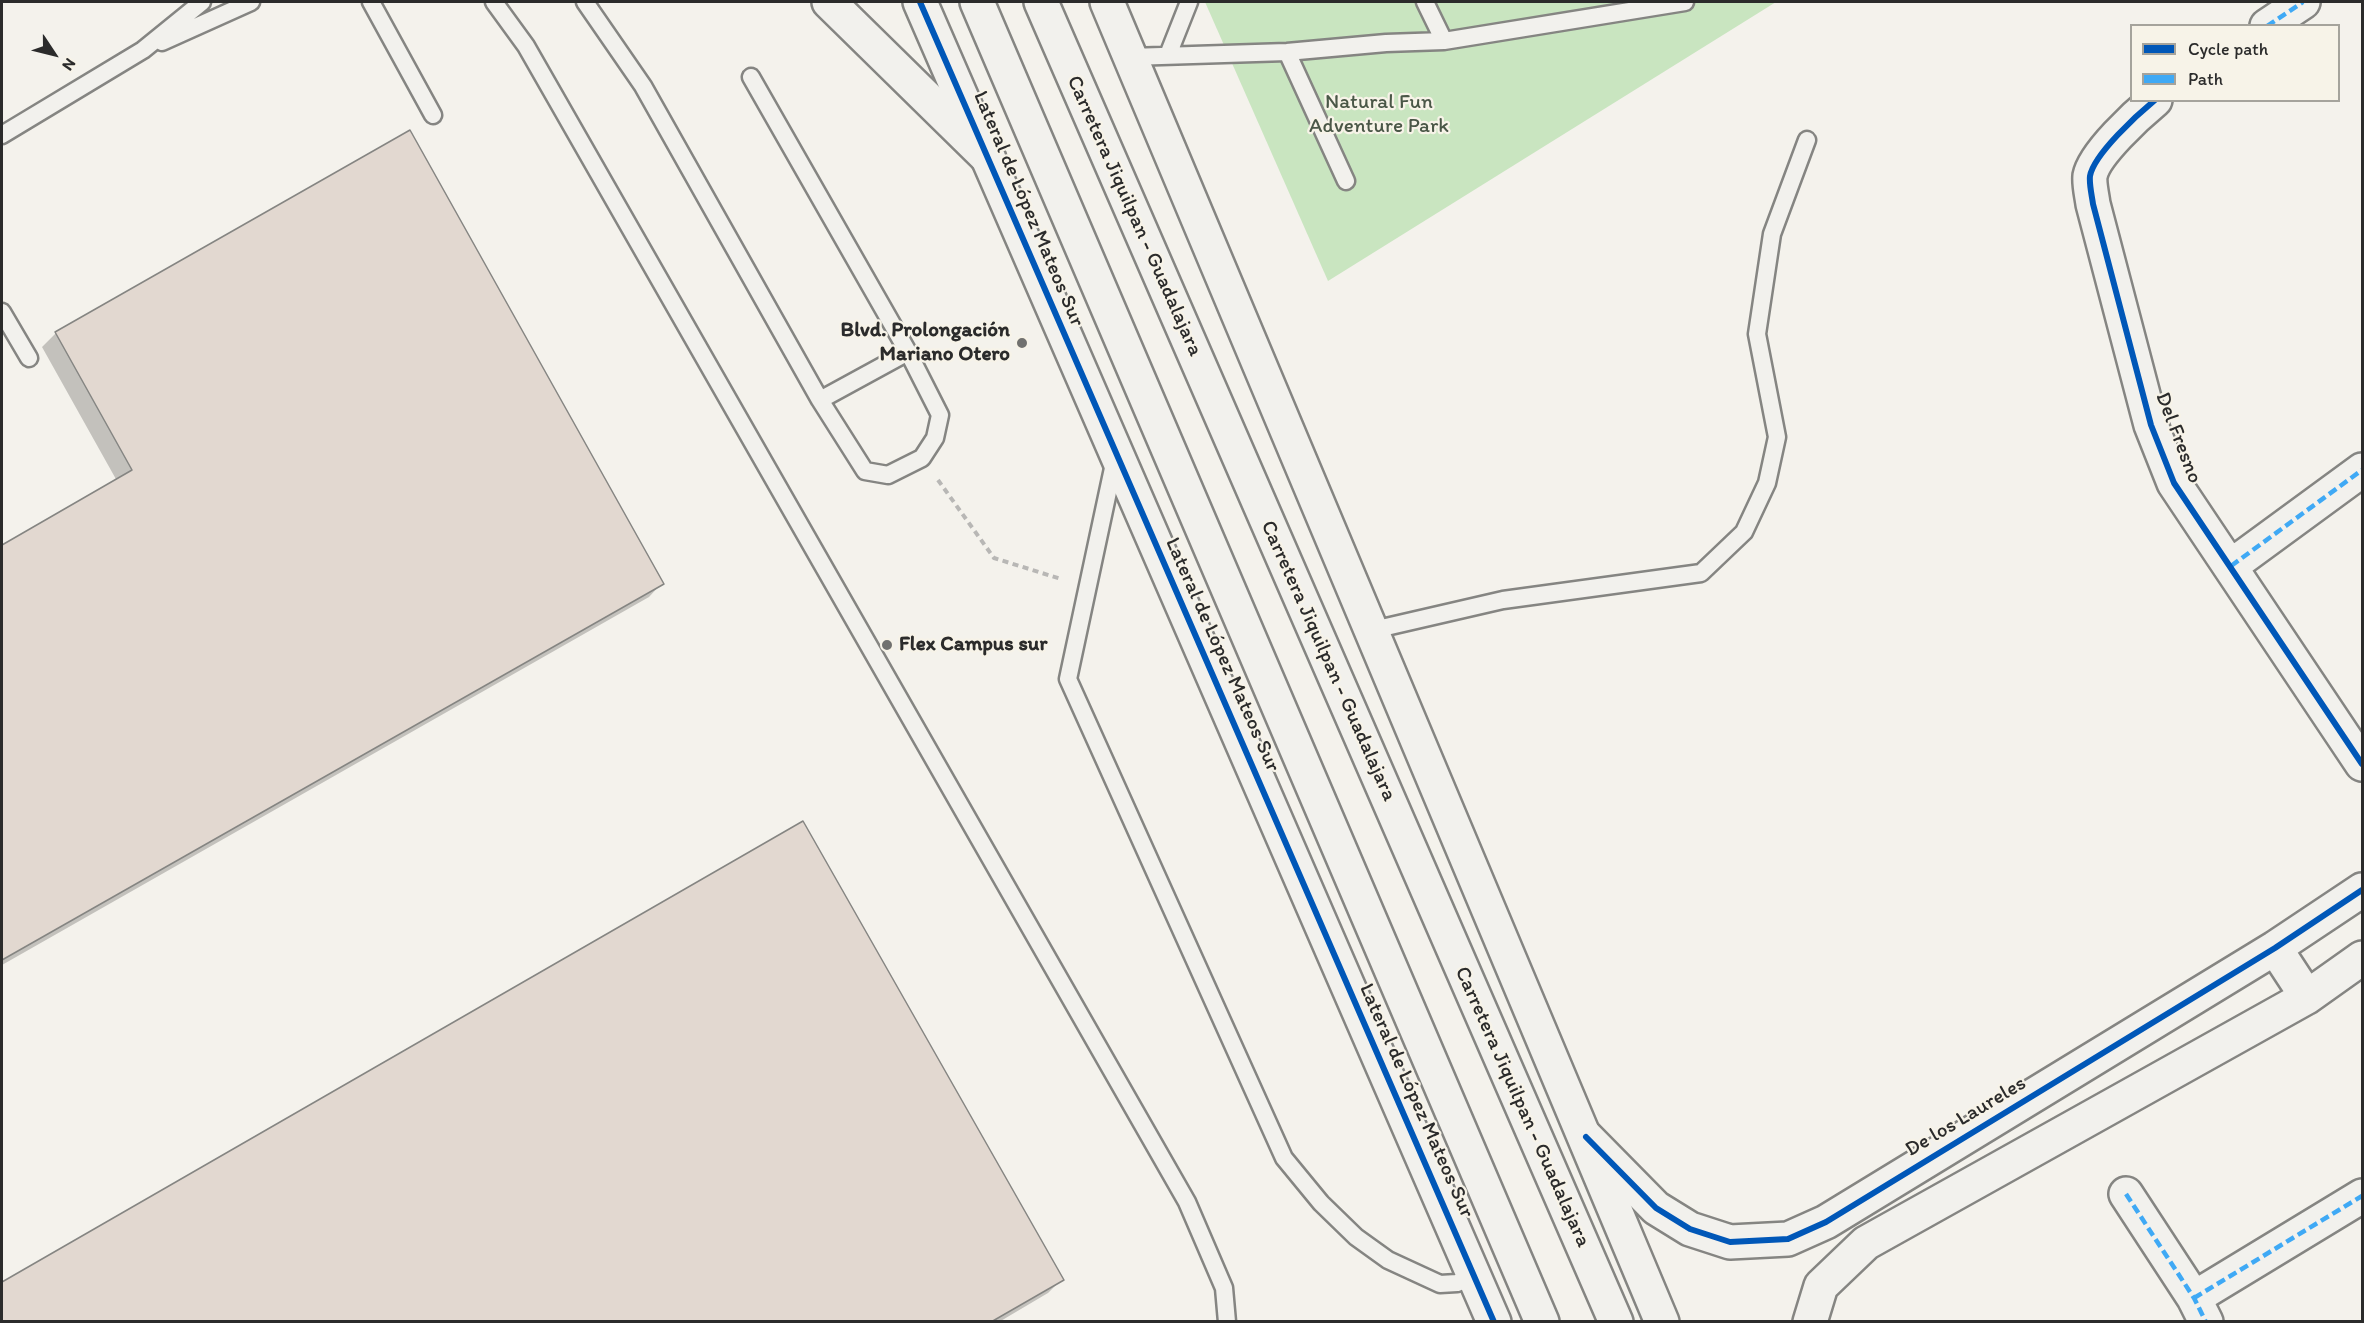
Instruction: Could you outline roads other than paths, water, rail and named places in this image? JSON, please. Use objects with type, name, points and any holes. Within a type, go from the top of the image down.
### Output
[{"type":"main road","points":[[829,2],[988,159]]},
{"type":"main road","name":"Lateral de López Mateos Sur","points":[[920,2],[1494,1322]]},
{"type":"main road","points":[[977,2],[1542,1322]]},
{"type":"main road","name":"Carretera Jiquilpan - Guadalajara","points":[[1041,2],[1616,1322]]},
{"type":"main road","points":[[1107,2],[1373,630],[1662,1322]]},
{"type":"main road","points":[[2270,24],[2303,2]]},
{"type":"main road","name":"Del Fresno","points":[[2153,102],[2132,119],[2104,151],[2090,175],[2093,204],[2151,425],[2174,483],[2362,764]]},
{"type":"main road","points":[[2231,566],[2362,470]]},
{"type":"main road","name":"De los Laureles","points":[[1586,1137],[1656,1208],[1690,1229],[1730,1242],[1788,1239],[1826,1222],[2275,948],[2362,890]]},
{"type":"main road","points":[[2275,948],[2307,998]]},
{"type":"main road","points":[[1810,1322],[1821,1286],[1866,1243],[2307,998],[2362,958]]},
{"type":"main road","points":[[2027,1099],[2052,1140]]},
{"type":"main road","points":[[2126,1194],[2200,1310],[2362,1196]]},
{"type":"main road","points":[[1826,1222],[1851,1257]]},
{"type":"lane","points":[[143,50],[202,2]]},
{"type":"lane","points":[[2,135],[143,50],[251,2]]},
{"type":"lane","points":[[370,2],[433,115]]},
{"type":"lane","points":[[494,2],[531,56],[1187,1202],[1224,1288],[1227,1322]]},
{"type":"lane","points":[[585,2],[643,86],[820,400],[865,471],[888,476],[922,458],[935,438],[940,415],[908,352],[751,77]]},
{"type":"lane","points":[[1168,55],[1189,2]]},
{"type":"lane","points":[[1425,2],[1444,41]]},
{"type":"lane","points":[[1130,57],[1287,52],[1386,43],[1444,41],[1685,2]]},
{"type":"lane","points":[[1287,52],[1346,182]]},
{"type":"lane","points":[[1373,630],[1503,600],[1701,573],[1744,532],[1767,483],[1777,437],[1756,333],[1772,234],[1807,140]]},
{"type":"lane","points":[[2,312],[29,358]]},
{"type":"lane","points":[[820,400],[908,352]]},
{"type":"lane","points":[[1116,453],[1068,679],[1284,1158],[1321,1203],[1356,1237],[1388,1260],[1440,1284],[1457,1283],[1474,1276]]},
{"type":"place","name":"Blvd. Prolongación Mariano Otero","points":[[1022,343]]},
{"type":"place","name":"Flex Campus sur","points":[[887,645]]},
{"type":"park label","name":"Natural Fun Adventure Park","points":[[1379,115]]}]
